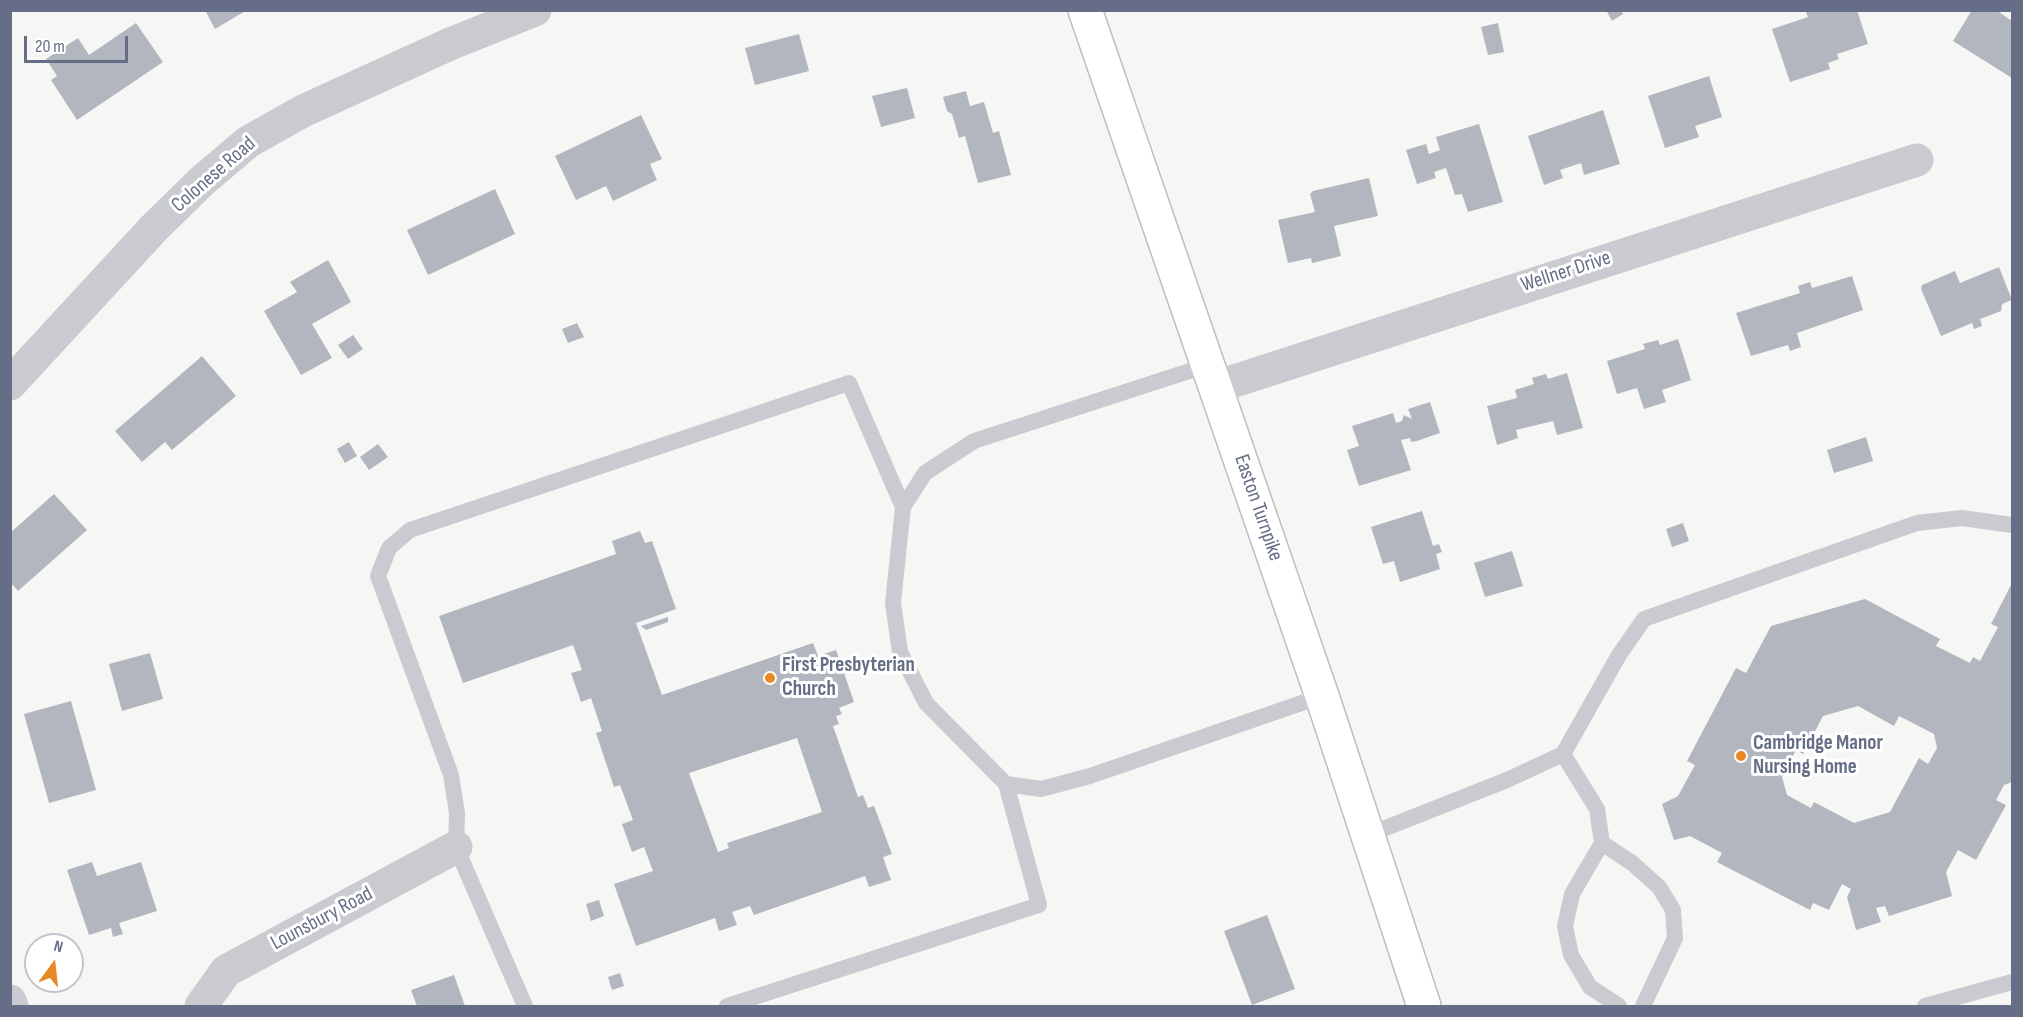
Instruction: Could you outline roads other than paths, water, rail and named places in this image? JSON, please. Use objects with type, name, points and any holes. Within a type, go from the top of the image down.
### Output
[{"type":"main road","name":"Easton Turnpike","points":[[1085,10],[1322,696],[1424,1006]]},
{"type":"street","name":"Colonese Road","points":[[10,384],[154,228],[201,181],[248,142],[303,111],[450,44],[535,10]]},
{"type":"street","name":"Wellner Drive","points":[[1212,376],[1917,160]]},
{"type":"street","name":"Lounsbury Road","points":[[201,1006],[226,971],[456,847]]},
{"type":"street","points":[[10,1001],[12,1006]]},
{"type":"lane","points":[[727,1006],[1040,905],[1006,784],[926,703],[900,652],[893,603],[903,507],[925,473],[974,441],[1212,376]]},
{"type":"lane","points":[[525,1006],[456,847],[457,813],[451,775],[378,576],[389,548],[410,530],[849,383],[903,507]]},
{"type":"lane","points":[[1368,835],[1507,780],[1563,754],[1619,655],[1644,619],[1917,523],[1962,518],[2013,525]]},
{"type":"lane","points":[[1006,784],[1041,789],[1090,776],[1322,696]]},
{"type":"lane","points":[[1563,754],[1597,809],[1602,843],[1572,894],[1565,926],[1571,955],[1590,987],[1619,1006]]},
{"type":"lane","points":[[1602,843],[1632,863],[1659,886],[1673,910],[1675,938],[1643,1006]]},
{"type":"lane","points":[[1925,1006],[2013,982]]},
{"type":"place","name":"First Presbyterian Church","points":[[770,678]]},
{"type":"place","name":"Cambridge Manor Nursing Home","points":[[1741,756]]}]
